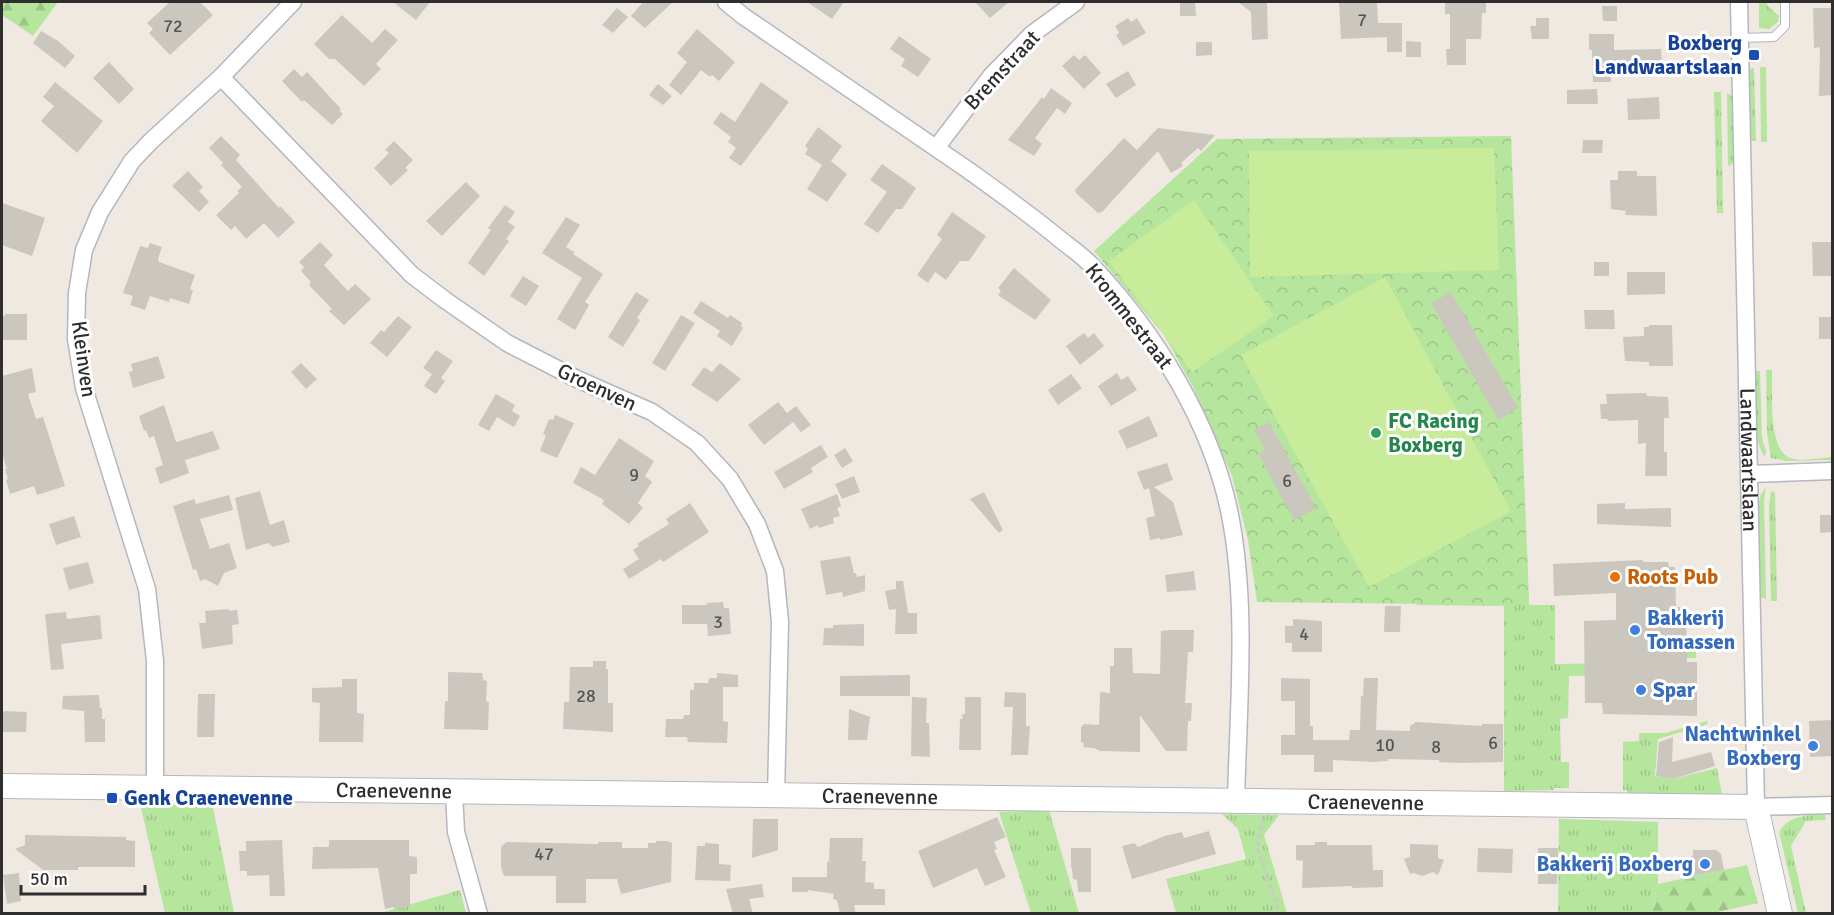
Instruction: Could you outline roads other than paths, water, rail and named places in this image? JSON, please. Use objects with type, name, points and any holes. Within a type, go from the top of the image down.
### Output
[{"type":"street","name":"Kleinven","points":[[155,788],[155,661],[147,589],[84,388],[76,339],[77,293],[84,250],[100,212],[132,160],[221,77],[293,2]]},
{"type":"street","name":"Krommestraat","points":[[726,2],[1023,210],[1090,264],[1124,303],[1179,380],[1215,463],[1227,503],[1238,569],[1240,637],[1236,802]]},
{"type":"street","name":"Bremstraat","points":[[936,148],[991,76],[1032,34],[1076,2]]},
{"type":"street","name":"Landwaartslaan","points":[[1739,2],[1756,807],[1780,914]]},
{"type":"street","name":"Groenven","points":[[221,77],[420,281],[507,343],[577,379],[652,412],[697,442],[730,479],[757,524],[775,571],[780,622],[776,796]]},
{"type":"street","points":[[1750,474],[1833,471]]},
{"type":"street","name":"Craenevenne","points":[[2,786],[1756,807]]},
{"type":"street","points":[[454,792],[456,832],[479,914]]},
{"type":"street","points":[[1756,807],[1833,805]]},
{"type":"lane","points":[[1740,38],[1774,37],[1785,26],[1785,2]]},
{"type":"place","name":"Boxberg Landwaartslaan","points":[[1754,55]]},
{"type":"place","name":"FC Racing Boxberg","points":[[1376,433]]},
{"type":"place","name":"Roots Pub","points":[[1615,577]]},
{"type":"place","name":"Bakkerij Tomassen","points":[[1635,630]]},
{"type":"place","name":"Spar","points":[[1641,690]]},
{"type":"place","name":"Nachtwinkel Boxberg","points":[[1813,746]]},
{"type":"place","name":"Genk Craenevenne","points":[[112,798]]},
{"type":"place","name":"Bakkerij Boxberg","points":[[1705,864]]}]
